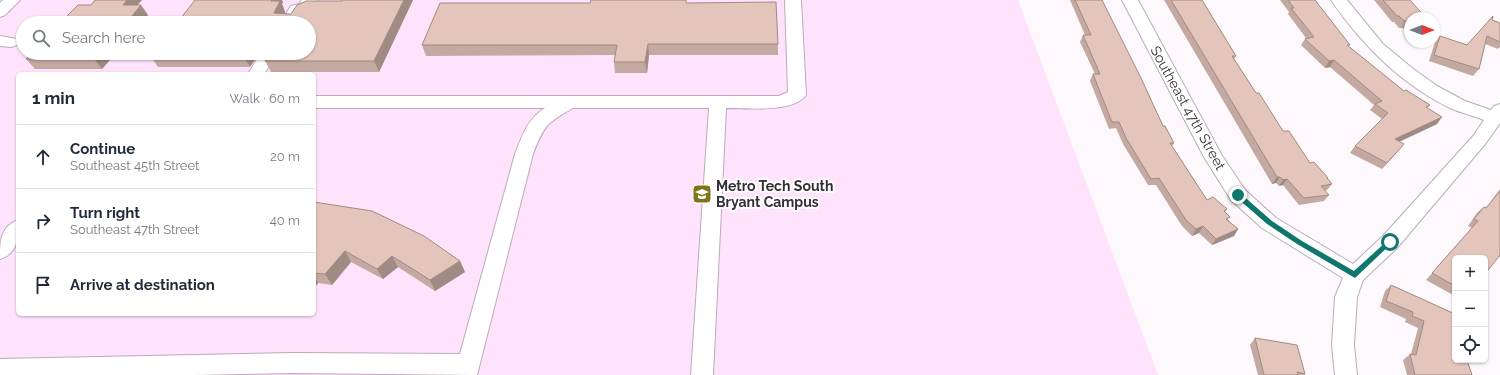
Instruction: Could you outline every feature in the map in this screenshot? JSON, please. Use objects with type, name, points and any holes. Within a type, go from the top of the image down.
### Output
[{"type":"street","points":[[0,12],[12,0]]},
{"type":"street","points":[[292,16],[296,9],[304,9],[310,0]]},
{"type":"street","points":[[316,102],[781,102],[797,95],[793,0]]},
{"type":"street","name":"Southeast 47th Street","points":[[1130,0],[1213,157],[1238,195],[1269,223],[1355,275]]},
{"type":"street","points":[[1339,0],[1377,47],[1406,72],[1431,90],[1459,105],[1498,114],[1480,139],[1390,242],[1355,275],[1346,297],[1343,345],[1346,375]]},
{"type":"street","points":[[257,72],[265,60]]},
{"type":"street","points":[[702,375],[718,102]]},
{"type":"street","points":[[0,370],[467,370],[524,154],[535,126],[550,112],[570,103]]},
{"type":"street","points":[[0,251],[16,231]]},
{"type":"shaded area","name":"Metro Tech South Bryant Campus","points":[[0,0],[1018,0],[1158,375],[0,375]]},
{"type":"building","points":[[95,0],[127,0],[123,5],[141,5],[132,16],[67,16],[78,5],[91,5]]},
{"type":"building","points":[[195,0],[280,1],[274,13],[291,14],[297,5],[306,1],[404,0],[374,61],[265,61],[316,60],[316,16],[182,16]]},
{"type":"building","points":[[591,0],[686,0],[686,3],[776,2],[778,44],[648,44],[645,62],[614,62],[617,45],[422,45],[440,3],[590,3]]},
{"type":"building","points":[[1075,0],[1102,0],[1163,126],[1165,126],[1174,143],[1170,143],[1207,200],[1213,197],[1227,209],[1224,211],[1230,217],[1226,219],[1238,229],[1216,239],[1203,226],[1196,229],[1186,220],[1159,178],[1151,179],[1126,138],[1119,122],[1112,122],[1093,74],[1100,74],[1083,35],[1091,35]]},
{"type":"building","points":[[1171,0],[1202,0],[1236,56],[1232,56],[1256,93],[1259,93],[1283,131],[1289,131],[1310,163],[1314,162],[1332,184],[1321,186],[1329,195],[1304,198],[1287,179],[1283,180],[1280,177],[1277,177]]},
{"type":"building","points":[[1288,0],[1315,0],[1350,45],[1347,45],[1404,91],[1406,90],[1430,105],[1426,107],[1442,117],[1395,139],[1404,144],[1387,163],[1355,146],[1388,113],[1375,104],[1382,101],[1334,60],[1329,61],[1305,39],[1314,37],[1291,8],[1294,8]]},
{"type":"building","points":[[1383,0],[1410,0],[1421,12],[1404,12],[1404,21],[1397,16]]},
{"type":"building","points":[[1493,16],[1492,20],[1500,23],[1500,42],[1487,36],[1479,69],[1434,55],[1436,48],[1440,48],[1440,36],[1467,45]]},
{"type":"building","points":[[1500,191],[1500,255],[1488,270],[1488,255],[1452,255],[1452,284],[1432,273],[1478,221],[1474,219],[1484,207],[1486,208]]},
{"type":"building","points":[[316,202],[372,211],[424,236],[460,261],[430,280],[392,256],[377,269],[345,251],[325,274],[316,273]]},
{"type":"building","points":[[1391,285],[1452,313],[1452,363],[1468,363],[1472,375],[1415,375],[1410,354],[1416,355],[1424,321],[1412,316],[1413,312],[1386,301]]},
{"type":"building","points":[[1255,338],[1297,345],[1305,374],[1297,372],[1298,375],[1264,375]]},
{"type":"place","name":"Metro Tech South Bryant Campus","points":[[702,194]]},
{"type":"route","points":[[1238,195],[1269,223],[1355,275],[1390,242]]}]
